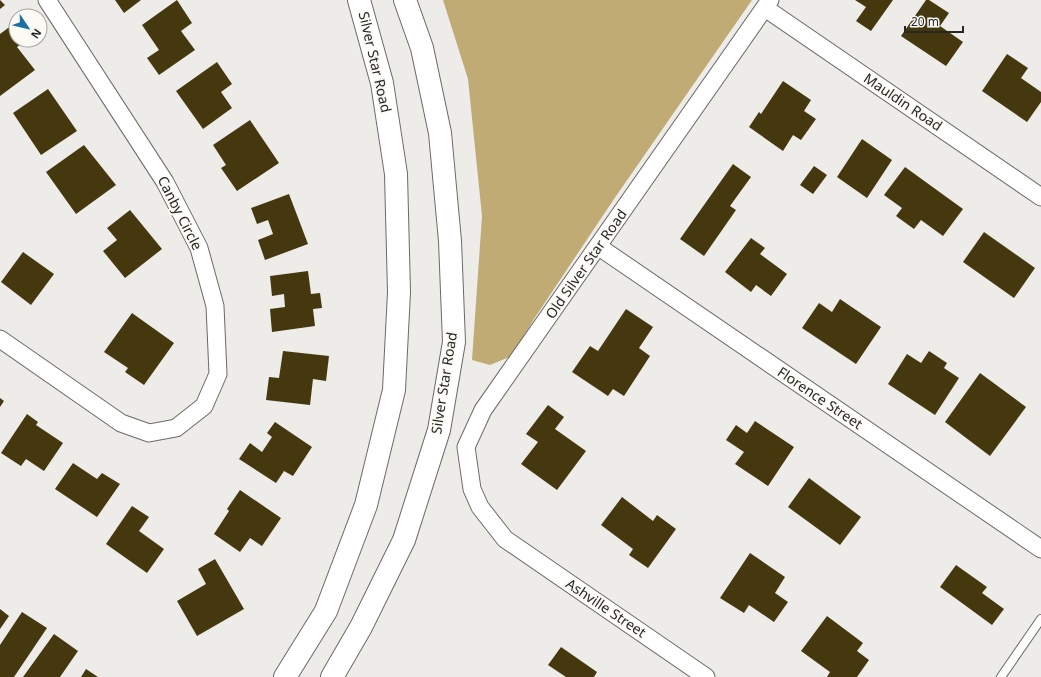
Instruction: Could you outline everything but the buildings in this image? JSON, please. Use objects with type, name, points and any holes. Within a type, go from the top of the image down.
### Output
[{"type":"main road","name":"Silver Star Road","points":[[284,677],[326,611],[364,512],[394,390],[399,292],[396,174],[382,83],[359,0]]},
{"type":"main road","name":"Silver Star Road","points":[[332,677],[361,627],[404,540],[439,430],[454,342],[450,241],[440,133],[422,48],[405,0]]},
{"type":"street","name":"Canby Circle","points":[[0,339],[121,423],[149,433],[176,428],[204,406],[218,374],[215,306],[199,248],[165,182],[47,0]]},
{"type":"street","name":"Mauldin Road","points":[[768,4],[1041,196]]},
{"type":"street","name":"Old Silver Star Road","points":[[505,540],[480,507],[472,490],[466,446],[483,410],[599,247],[768,4]]},
{"type":"street","name":"Florence Street","points":[[599,247],[1041,549]]},
{"type":"street","name":"Ashville Street","points":[[505,540],[706,677]]},
{"type":"lane","points":[[1001,677],[1041,619]]},
{"type":"shaded area","points":[[443,0],[752,0],[614,199],[534,319],[512,356],[490,365],[472,360],[482,216],[468,79]]}]
